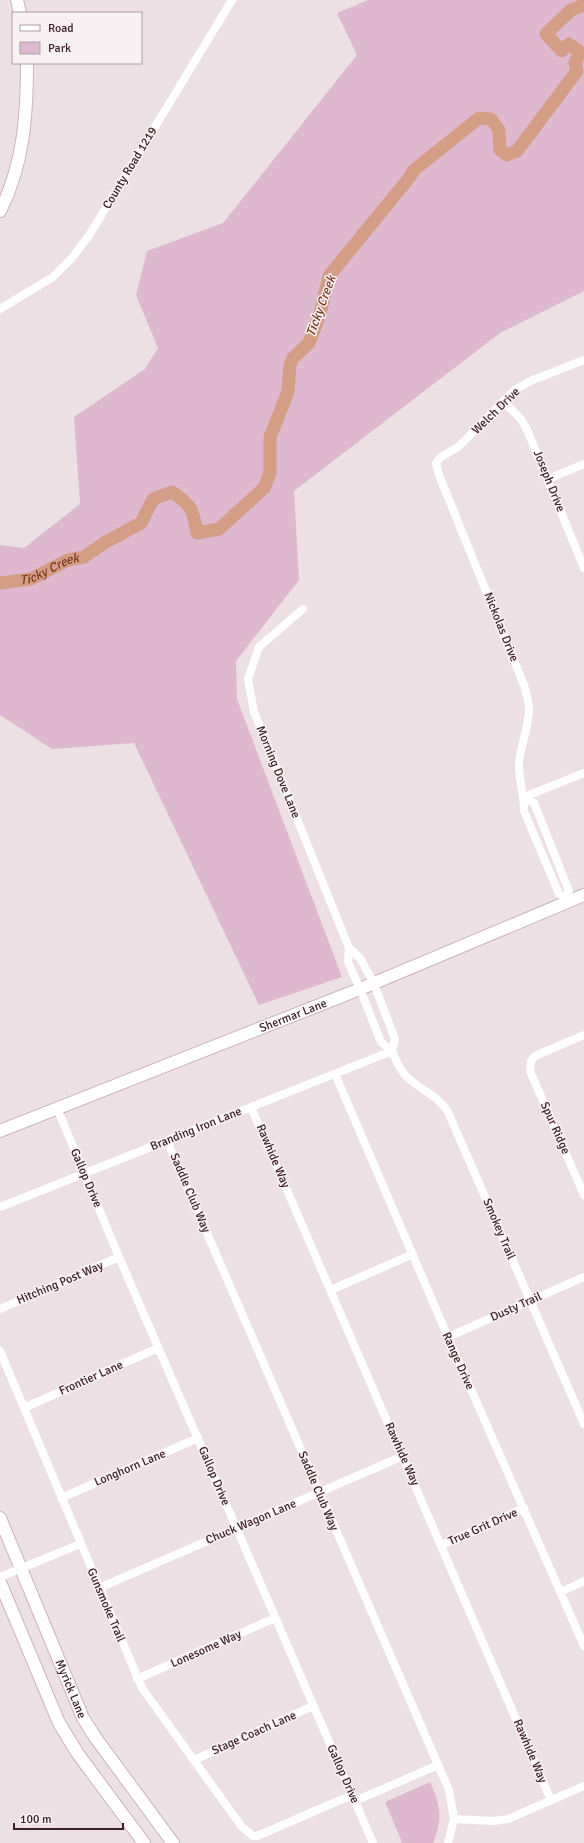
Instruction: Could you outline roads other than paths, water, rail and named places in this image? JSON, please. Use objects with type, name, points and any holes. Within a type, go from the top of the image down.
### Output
[{"type":"street","points":[[17,0],[20,12]]},
{"type":"street","name":"County Road 1219","points":[[0,309],[53,277],[90,234],[232,0]]},
{"type":"street","points":[[0,211],[6,198],[21,152],[27,103],[26,64]]},
{"type":"street","name":"Welch Drive","points":[[436,463],[441,457],[458,447],[503,401],[524,384],[584,360]]},
{"type":"street","name":"Joseph Drive","points":[[503,401],[521,419],[548,478],[584,567]]},
{"type":"street","name":"Nickolas Drive","points":[[436,463],[439,475],[524,685],[529,709],[528,720],[520,752],[519,766],[524,797]]},
{"type":"street","points":[[548,478],[584,464]]},
{"type":"street","name":"Morning Dove Lane","points":[[303,609],[259,647],[248,679],[254,712],[349,948],[360,958],[374,984]]},
{"type":"street","points":[[524,797],[584,773]]},
{"type":"street","points":[[524,797],[534,803],[569,891],[566,899]]},
{"type":"street","name":"Shermar Lane","points":[[0,1131],[360,990],[566,899],[584,895]]},
{"type":"street","name":"Morning Dove Lane","points":[[349,948],[348,962],[360,990]]},
{"type":"street","name":"Smokey Trail","points":[[374,984],[395,1038],[392,1051]]},
{"type":"street","name":"Smokey Trail","points":[[360,990],[381,1042],[392,1051],[396,1062],[406,1076],[433,1095],[448,1112],[584,1424]]},
{"type":"street","name":"Spur Ridge","points":[[584,1035],[540,1054],[531,1061],[530,1071],[584,1195]]},
{"type":"street","name":"Branding Iron Lane","points":[[0,1207],[392,1051]]},
{"type":"street","name":"Range Drive","points":[[335,1074],[448,1337],[584,1646]]},
{"type":"street","name":"Rawhide Way","points":[[251,1107],[442,1545],[551,1800]]},
{"type":"street","name":"Gallop Drive","points":[[57,1108],[158,1348],[373,1843]]},
{"type":"street","name":"Saddle Club Way","points":[[167,1141],[319,1493],[450,1790],[454,1819],[448,1843]]},
{"type":"street","points":[[331,1290],[413,1254]]},
{"type":"street","name":"Hitching Post Way","points":[[0,1309],[119,1257]]},
{"type":"street","name":"Dusty Trail","points":[[448,1337],[584,1277]]},
{"type":"street","name":"Frontier Lane","points":[[24,1408],[158,1348]]},
{"type":"street","name":"Gunsmoke Trail","points":[[0,1351],[137,1679],[148,1698],[242,1826],[253,1836],[353,1798]]},
{"type":"street","name":"Longhorn Lane","points":[[61,1498],[198,1438]]},
{"type":"street","name":"Chuck Wagon Lane","points":[[99,1588],[402,1456]]},
{"type":"street","name":"True Grit Drive","points":[[442,1545],[524,1508]]},
{"type":"street","name":"Myrick Lane","points":[[0,1518],[88,1728],[173,1843]]},
{"type":"street","points":[[0,1577],[80,1544]]},
{"type":"street","points":[[560,1592],[584,1581]]},
{"type":"street","name":"Myrick Lane","points":[[0,1582],[59,1723],[78,1754],[144,1843]]},
{"type":"street","name":"Lonesome Way","points":[[137,1679],[275,1618]]},
{"type":"street","name":"Stage Coach Lane","points":[[194,1760],[313,1706]]},
{"type":"street","points":[[353,1798],[438,1765]]},
{"type":"street","points":[[454,1819],[494,1820],[508,1818],[584,1786]]},
{"type":"waterway","name":"Ticky Creek","points":[[0,583],[31,579],[68,560],[84,557],[104,543],[141,523],[153,499],[172,492],[184,501],[193,513],[197,533],[219,529],[264,488],[270,473],[270,437],[288,392],[290,365],[293,358],[308,344],[311,338],[320,314],[329,276],[414,170],[479,118],[491,119],[499,130],[500,150],[507,155],[517,151],[577,71],[575,63],[580,52],[569,44],[562,51],[546,34],[571,10],[584,5]]}]
